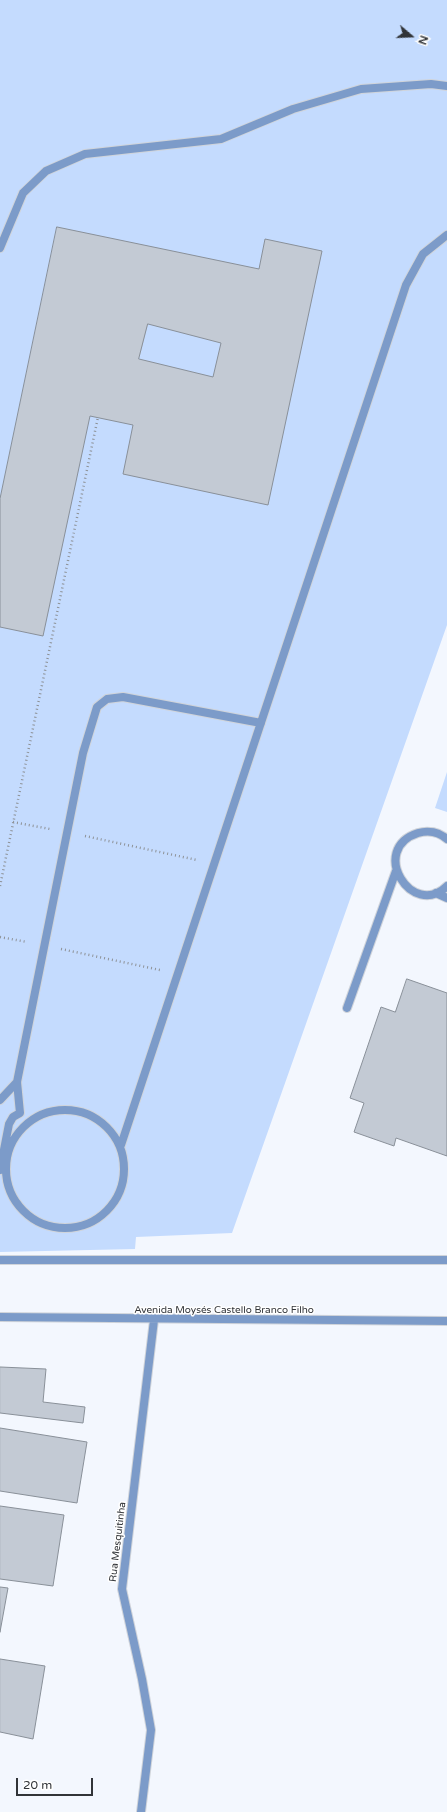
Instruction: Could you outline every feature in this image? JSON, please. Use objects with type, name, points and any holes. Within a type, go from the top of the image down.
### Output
[{"type":"street","points":[[0,248],[23,193],[46,171],[85,154],[221,139],[293,109],[361,89],[431,84],[447,86]]},
{"type":"street","points":[[120,1146],[110,1130],[96,1118],[79,1111],[60,1110],[42,1114],[26,1124],[14,1139],[7,1158],[6,1178],[13,1198],[25,1214],[42,1225],[62,1229],[83,1227],[101,1217],[115,1203],[124,1184],[125,1164],[120,1146],[406,285],[423,254],[447,234]]},
{"type":"street","points":[[0,1170],[9,1124],[13,1117],[20,1113],[17,1082],[83,753],[97,707],[107,699],[124,697],[261,723]]},
{"type":"street","points":[[347,1008],[396,872],[398,850],[404,841],[413,835],[423,832],[434,832],[447,838]]},
{"type":"street","points":[[396,872],[400,880],[407,888],[416,893],[426,895],[436,893],[447,886]]},
{"type":"street","points":[[436,893],[447,898]]},
{"type":"street","points":[[0,1100],[17,1082]]},
{"type":"street","points":[[0,1260],[447,1260]]},
{"type":"street","name":"Avenida Moysés Castello Branco Filho","points":[[0,1317],[154,1320],[447,1320]]},
{"type":"street","name":"Rua Mesquitinha","points":[[141,1812],[151,1730],[142,1679],[122,1589],[154,1320]]},
{"type":"path","points":[[0,886],[98,417]]},
{"type":"path","points":[[14,822],[214,863]]},
{"type":"path","points":[[0,937],[178,973]]},
{"type":"shaded area","points":[[0,0],[447,0],[447,625],[232,1233],[136,1237],[135,1249],[0,1252]]},
{"type":"shaded area","points":[[447,772],[447,812],[435,808]]},
{"type":"building","points":[[57,227],[259,269],[265,239],[322,251],[268,505],[123,474],[133,425],[90,416],[43,636],[0,627],[0,499]],"holes":[[[148,324],[221,343],[213,377],[139,359]]]},
{"type":"building","points":[[407,979],[447,993],[447,1156],[396,1138],[394,1146],[354,1132],[364,1103],[350,1098],[381,1007],[395,1012]]},
{"type":"building","points":[[0,1367],[46,1369],[43,1402],[85,1407],[83,1423],[0,1413]]},
{"type":"building","points":[[0,1428],[87,1442],[77,1503],[0,1491]]},
{"type":"building","points":[[0,1506],[64,1515],[53,1586],[0,1579]]},
{"type":"building","points":[[0,1587],[8,1588],[0,1632]]},
{"type":"building","points":[[0,1659],[45,1666],[33,1739],[0,1732]]}]
